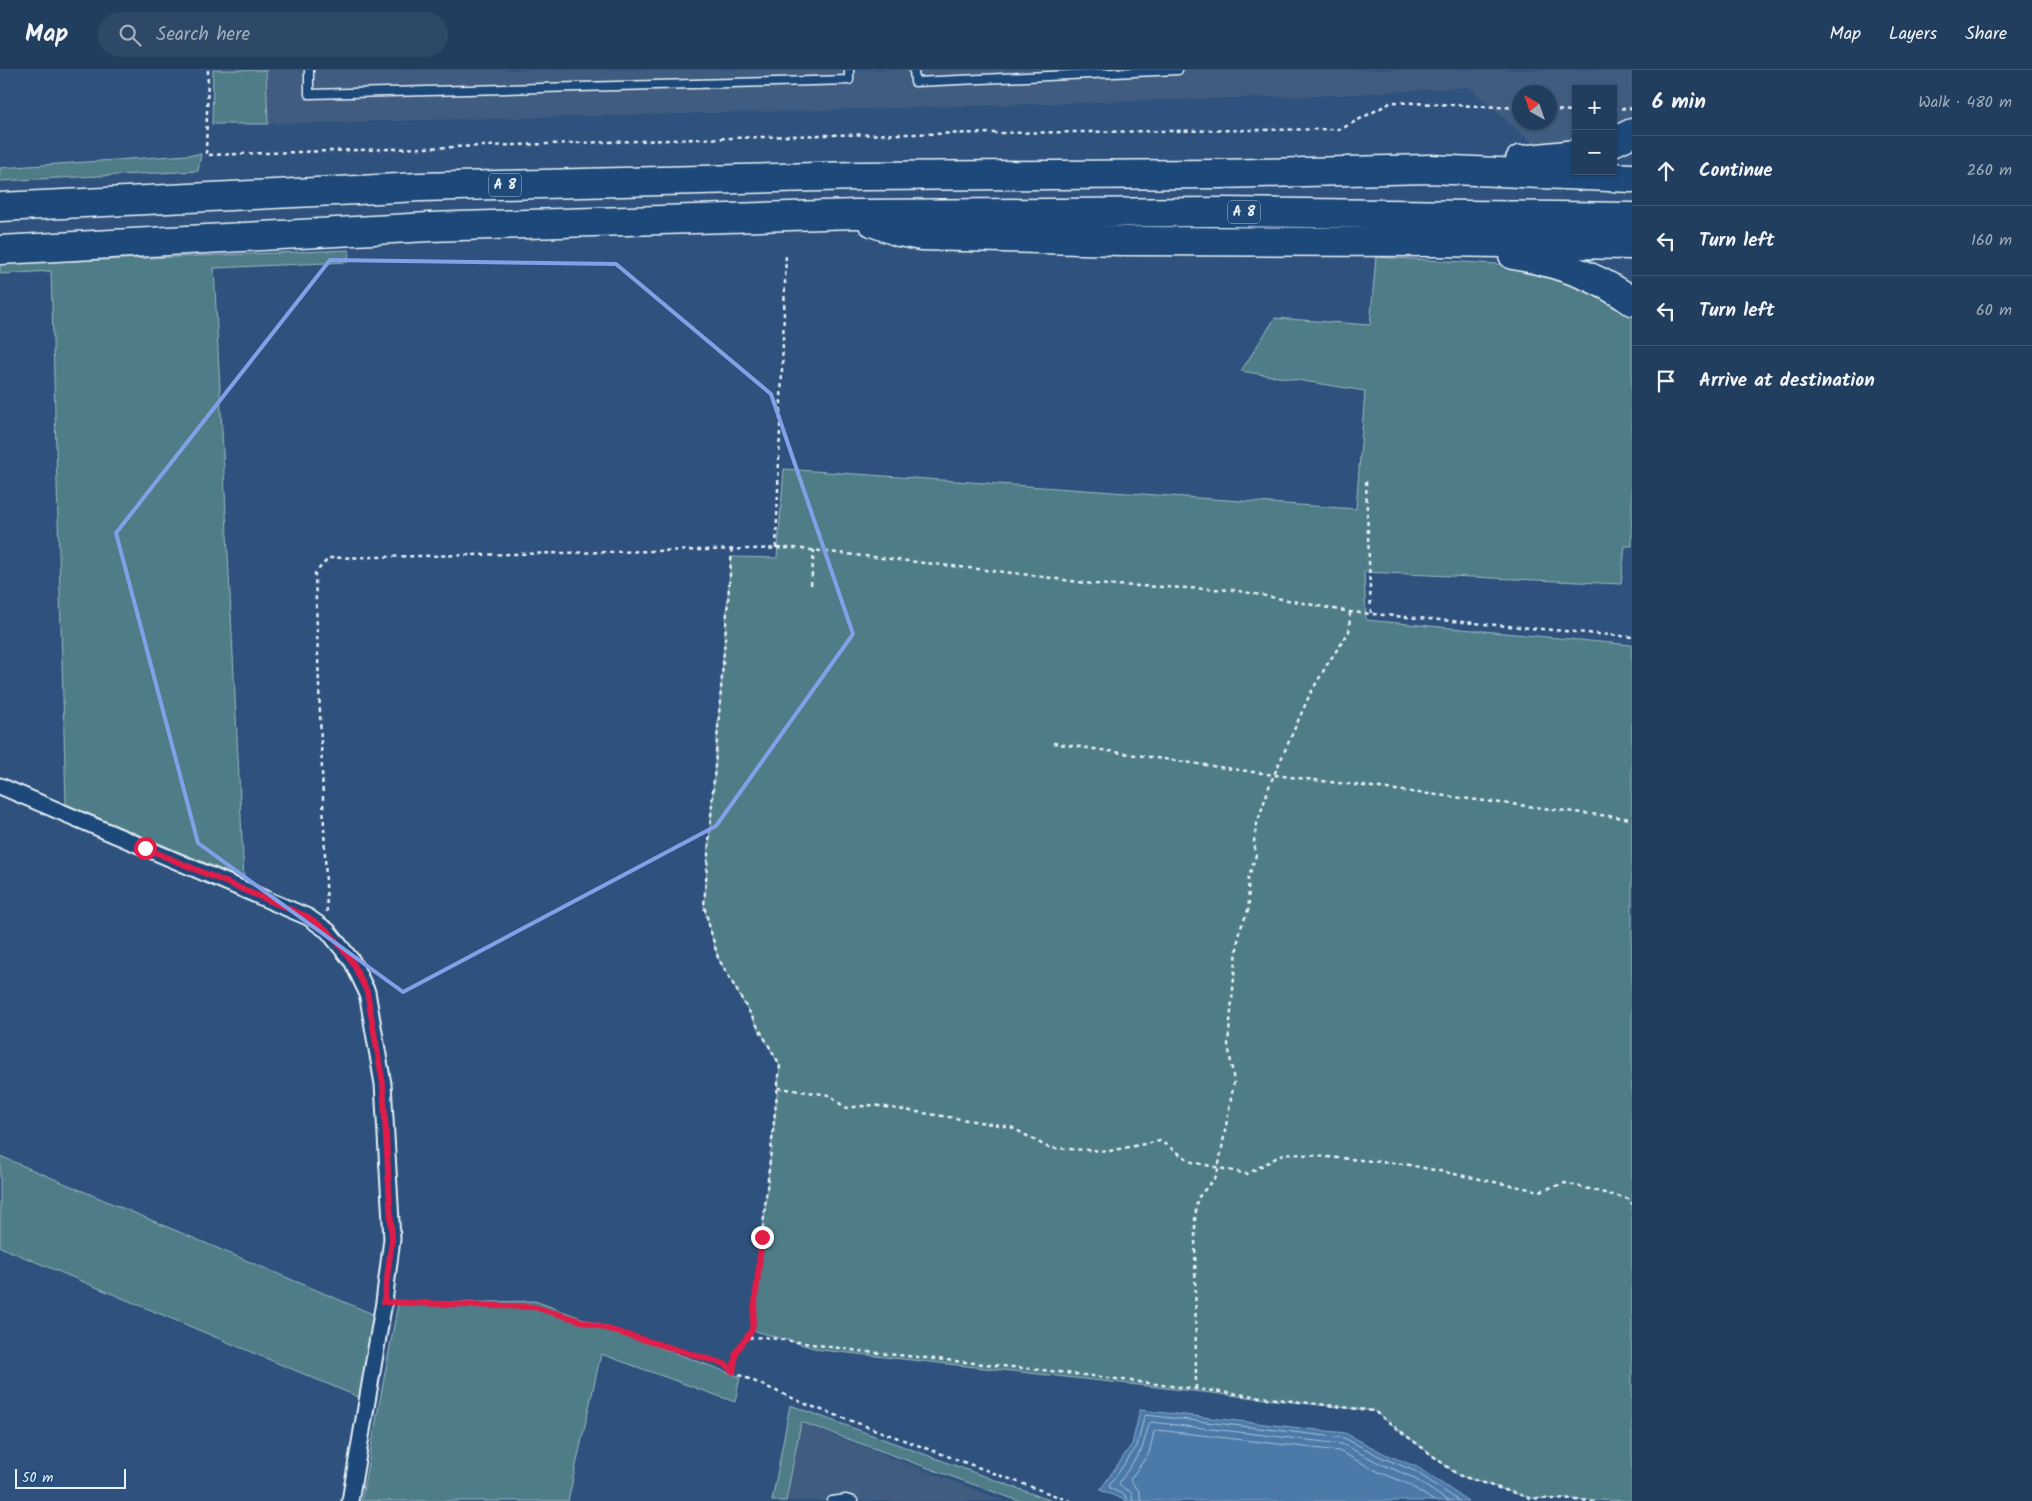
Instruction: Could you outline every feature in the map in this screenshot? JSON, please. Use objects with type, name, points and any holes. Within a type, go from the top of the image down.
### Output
[{"type":"highway","points":[[1617,140],[1632,133]]},
{"type":"highway","points":[[1429,169],[1572,154]]},
{"type":"highway","name":"A 8","points":[[0,207],[420,187],[860,176],[1200,174],[1429,169],[1632,178]]},
{"type":"highway","name":"A 8","points":[[0,250],[429,227],[857,214],[1234,212],[1632,217]]},
{"type":"highway","points":[[857,214],[878,225],[899,232],[922,236],[1121,241],[1632,245]]},
{"type":"highway","points":[[1438,242],[1542,260],[1583,274],[1629,297]]},
{"type":"street","points":[[0,786],[308,917],[328,931],[352,961],[367,992],[383,1084],[392,1239],[384,1302],[350,1501]]},
{"type":"lane","points":[[309,70],[310,94],[849,80],[849,70]]},
{"type":"lane","points":[[914,70],[914,82],[1178,70]]},
{"type":"lane","points":[[832,1501],[846,1499],[854,1501]]},
{"type":"path","points":[[208,70],[206,155],[823,135],[1341,129],[1392,102],[1512,108]]},
{"type":"path","points":[[1617,110],[1632,108]]},
{"type":"path","points":[[1557,110],[1572,111]]},
{"type":"path","points":[[776,548],[786,253]]},
{"type":"path","points":[[1366,481],[1371,614]]},
{"type":"path","points":[[328,931],[315,573],[329,558],[776,548],[814,550],[1030,574],[1092,584],[1234,590],[1350,612],[1632,637]]},
{"type":"path","points":[[732,549],[704,906],[718,958],[780,1066],[752,1330],[736,1352],[733,1372]]},
{"type":"path","points":[[811,585],[814,550]]},
{"type":"path","points":[[1196,1388],[1195,1220],[1197,1199],[1217,1175],[1234,1082],[1228,1044],[1239,932],[1249,908],[1248,879],[1256,855],[1254,842],[1256,827],[1274,775],[1310,694],[1349,632],[1350,612]]},
{"type":"path","points":[[1053,743],[1274,775],[1632,819]]},
{"type":"path","points":[[778,1088],[830,1095],[845,1108],[873,1105],[1011,1127],[1049,1148],[1109,1151],[1160,1141],[1192,1162],[1247,1174],[1285,1153],[1404,1164],[1540,1191],[1565,1183],[1629,1199],[1632,1204]]},
{"type":"path","points":[[384,1302],[534,1307],[725,1364],[733,1372],[808,1406],[1070,1501]]},
{"type":"path","points":[[746,1338],[764,1337],[859,1351],[1051,1371],[1374,1411],[1458,1475],[1530,1498],[1596,1501]]},
{"type":"highlighted area","points":[[330,260],[616,264],[771,394],[853,634],[716,826],[403,992],[198,843],[116,533]]},
{"type":"shaded area","points":[[266,70],[1632,70],[1632,128],[1617,135],[1617,85],[1572,85],[1572,149],[1543,153],[1517,130],[1557,130],[1557,85],[1512,85],[1512,125],[1469,87],[1338,95],[268,124]]},
{"type":"shaded area","points":[[801,1423],[1005,1501],[786,1501]]},
{"type":"green space","points":[[213,70],[266,70],[268,124],[212,124]]},
{"type":"green space","points":[[201,154],[198,171],[0,181],[0,168]]},
{"type":"green space","points":[[349,250],[348,262],[214,268],[244,879],[66,804],[51,271],[0,274],[0,264]]},
{"type":"green space","points":[[1376,257],[1514,265],[1572,280],[1632,310],[1632,546],[1625,546],[1621,584],[1364,572],[1366,620],[1632,645],[1632,1501],[1530,1498],[1458,1475],[1374,1411],[821,1350],[752,1330],[780,1066],[718,958],[704,907],[731,557],[777,558],[784,469],[1356,509],[1365,391],[1241,371],[1275,318],[1370,325]]},
{"type":"green space","points":[[0,1156],[375,1315],[361,1398],[0,1247]]},
{"type":"green space","points":[[535,1301],[740,1377],[735,1402],[601,1354],[568,1501],[361,1501],[398,1304]]},
{"type":"green space","points":[[790,1405],[1052,1501],[1019,1501],[801,1422],[786,1501],[772,1501]]},
{"type":"water","points":[[1140,1410],[1345,1433],[1385,1454],[1417,1467],[1468,1501],[1127,1501],[1100,1490],[1132,1444]]},
{"type":"route","points":[[145,848],[308,917],[328,931],[352,961],[367,992],[383,1084],[392,1239],[384,1302],[534,1307],[725,1364],[733,1372],[736,1352],[752,1330],[762,1237]]}]
